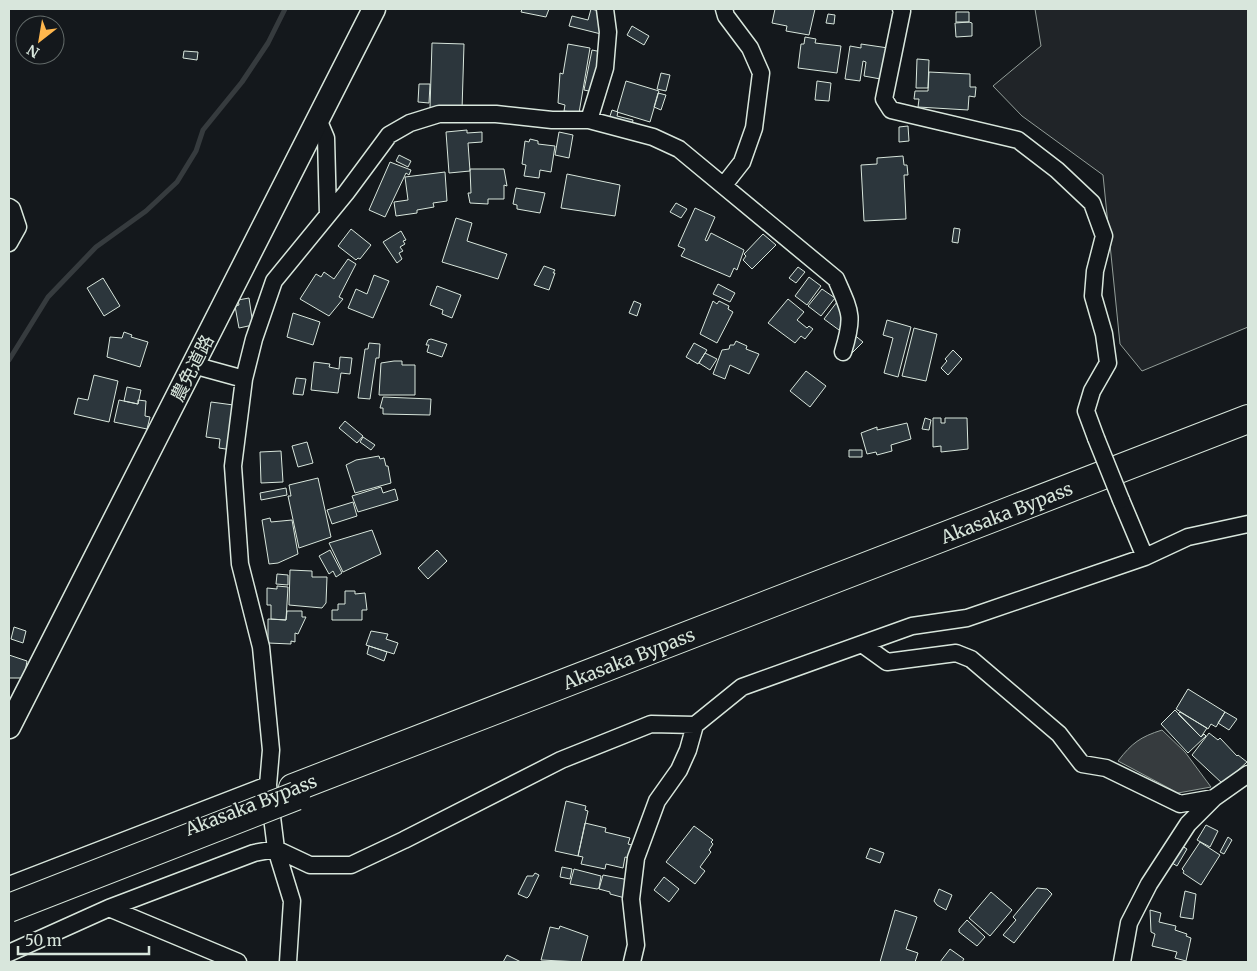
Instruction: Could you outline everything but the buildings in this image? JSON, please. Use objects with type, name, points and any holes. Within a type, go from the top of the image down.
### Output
[{"type":"highway","name":"Akasaka Bypass","points":[[9,898],[1248,419]]},
{"type":"highway","name":"Akasaka Bypass","points":[[9,908],[286,790],[1248,430]]},
{"type":"street","name":"農免道路","points":[[9,727],[374,9]]},
{"type":"street","points":[[589,120],[605,68],[608,32],[605,9]]},
{"type":"street","points":[[724,9],[726,16],[750,48],[761,73],[754,128],[742,162],[724,185]]},
{"type":"street","points":[[901,9],[884,99],[891,110],[1018,140],[1057,170],[1092,203],[1104,236],[1095,271],[1093,296],[1104,334],[1108,362],[1092,392],[1086,411],[1120,500],[1145,557]]},
{"type":"street","points":[[288,962],[292,901],[276,849],[286,790],[271,750],[261,646],[240,564],[233,466],[244,379],[254,339],[274,281],[328,215],[388,135],[410,123],[439,114],[496,114],[552,120],[589,120],[653,137],[679,149],[836,279],[848,305],[851,324],[844,352]]},
{"type":"street","points":[[318,119],[326,138],[328,215]]},
{"type":"street","points":[[9,207],[12,209],[18,228],[9,243]]},
{"type":"street","points":[[194,365],[244,379]]},
{"type":"street","points":[[632,962],[636,945],[632,900],[636,858],[657,802],[679,770],[688,750],[695,725],[742,687],[912,626],[967,618],[1145,557],[1188,537],[1248,524]]},
{"type":"street","points":[[862,644],[887,662],[956,653],[971,659],[1059,734],[1082,764],[1106,768],[1180,804],[1214,798]]},
{"type":"street","points":[[9,953],[109,908],[254,853],[276,849],[310,865],[350,865],[404,840],[561,760],[650,724],[695,725]]},
{"type":"street","points":[[1122,962],[1129,923],[1150,884],[1188,824],[1214,798],[1248,774]]},
{"type":"street","points":[[9,885],[286,790]]},
{"type":"street","points":[[109,908],[238,962]]},
{"type":"shaded area","points":[[1035,9],[1248,9],[1248,327],[1142,371],[1120,344],[1103,175],[1022,116],[993,86],[1041,46]]},
{"type":"shaded area","points":[[1162,730],[1185,752],[1211,787],[1178,793],[1118,761],[1137,741]]},
{"type":"waterway","points":[[9,360],[48,297],[96,247],[146,211],[177,182],[196,151],[203,130],[242,82],[268,43],[285,9]]}]
